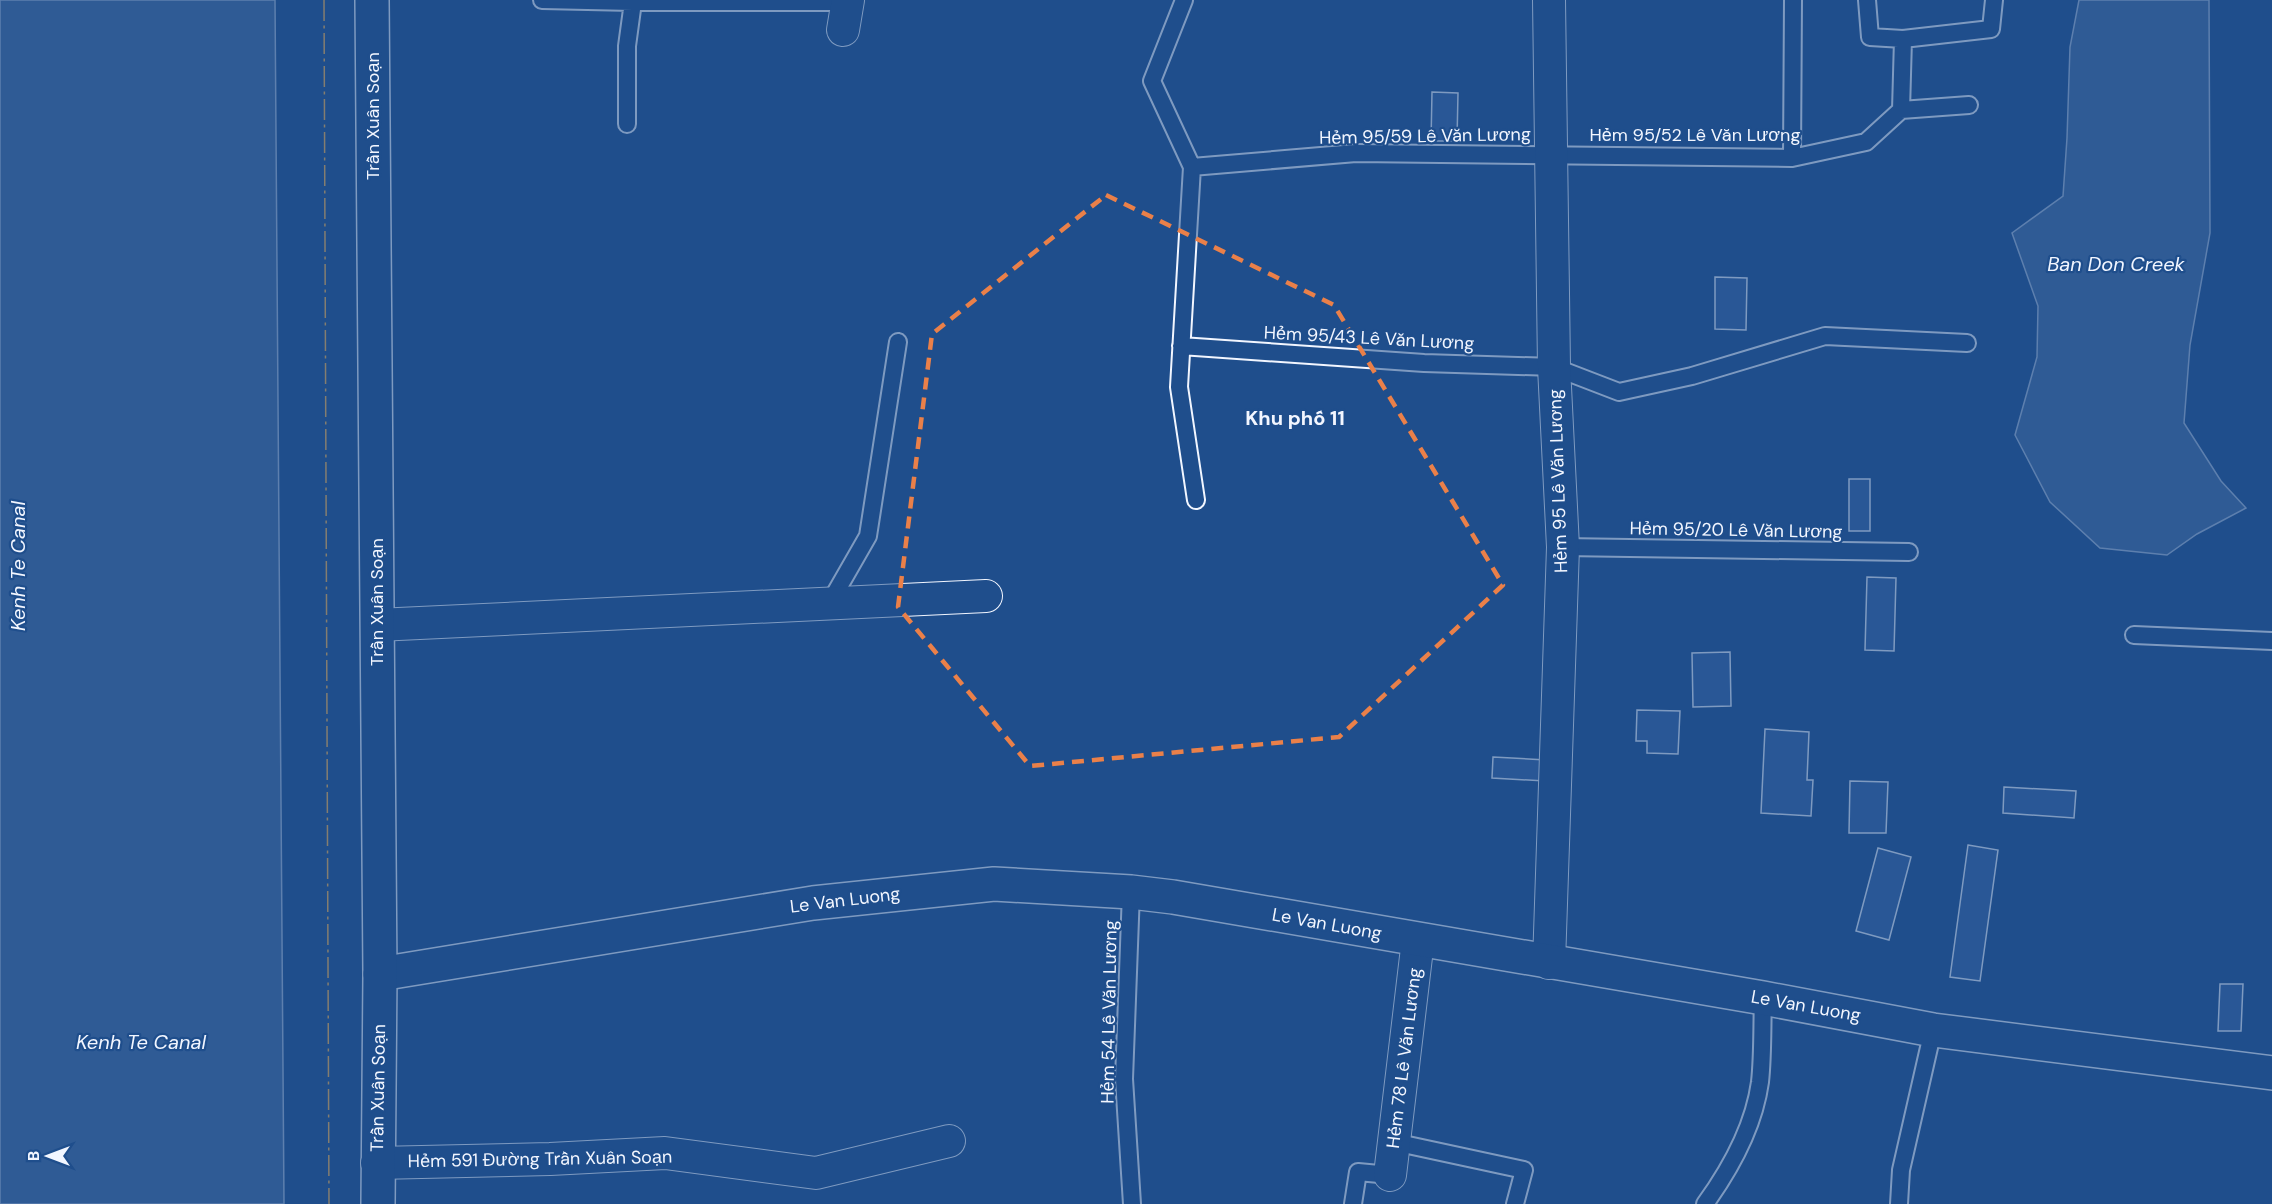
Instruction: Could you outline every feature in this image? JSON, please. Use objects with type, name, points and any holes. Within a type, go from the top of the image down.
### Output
[{"type":"street","name":"Trần Xuân Soạn","points":[[372,0],[380,974],[378,1204]]},
{"type":"street","name":"Hẻm 95 Lê Văn Lương","points":[[1549,0],[1554,367],[1563,547],[1549,963]]},
{"type":"street","points":[[377,625],[986,596]]},
{"type":"street","name":"Le Van Luong","points":[[380,974],[813,903],[994,884],[1131,892],[1173,897],[1763,998],[1933,1030],[2272,1073]]},
{"type":"street","name":"Hẻm 78 Lê Văn Lương","points":[[1390,1175],[1418,940]]},
{"type":"street","name":"Hẻm 591 Đường Trần Xuân Soạn","points":[[377,1163],[550,1159],[665,1153],[816,1173],[949,1141]]},
{"type":"lane","points":[[542,0],[846,11]]},
{"type":"lane","points":[[1184,0],[1152,81],[1192,167],[1179,387],[1196,500]]},
{"type":"lane","points":[[1792,158],[1793,0]]},
{"type":"lane","points":[[1867,0],[1870,37],[1903,39],[1991,29],[1994,0]]},
{"type":"lane","points":[[627,124],[627,46],[633,2]]},
{"type":"lane","points":[[1903,39],[1901,110],[1969,105]]},
{"type":"lane","name":"Hẻm 95/52 Lê Văn Lương","points":[[1551,155],[1792,158],[1866,142],[1901,110]]},
{"type":"lane","name":"Hẻm 95/59 Lê Văn Lương","points":[[1192,167],[1356,153],[1551,155]]},
{"type":"lane","name":"Hẻm 95/43 Lê Văn Lương","points":[[1181,346],[1424,363],[1554,367],[1619,392],[1692,376],[1825,336],[1967,344]]},
{"type":"lane","points":[[829,603],[868,536],[898,342]]},
{"type":"lane","name":"Hẻm 95/20 Lê Văn Lương","points":[[1563,547],[1909,552]]},
{"type":"lane","points":[[2133,635],[2272,641]]},
{"type":"lane","name":"Hẻm 54 Lê Văn Lương","points":[[1131,892],[1124,1079],[1132,1204]]},
{"type":"lane","points":[[1705,1204],[1717,1187],[1747,1131],[1760,1082],[1763,998]]},
{"type":"lane","points":[[1899,1204],[1901,1170],[1933,1030]]},
{"type":"lane","points":[[1394,1142],[1524,1170],[1515,1204]]},
{"type":"lane","points":[[1353,1204],[1358,1172],[1390,1175]]},
{"type":"highlighted area","points":[[1106,195],[1334,305],[1503,585],[1339,737],[1030,766],[898,607],[932,334]]},
{"type":"water","name":"Kenh Te Canal","points":[[0,0],[275,0],[284,1204],[0,1204]]},
{"type":"water","name":"Ban Don Creek","points":[[2079,0],[2209,0],[2210,233],[2190,345],[2184,423],[2221,481],[2246,508],[2197,534],[2167,555],[2100,548],[2050,502],[2015,435],[2037,357],[2038,306],[2012,233],[2063,196],[2070,47]]},
{"type":"building","points":[[1432,92],[1458,93],[1457,141],[1431,141]]},
{"type":"building","points":[[1715,277],[1747,278],[1746,330],[1715,329]]},
{"type":"building","points":[[1849,479],[1870,479],[1870,531],[1849,531]]},
{"type":"building","points":[[1867,577],[1896,578],[1894,651],[1865,650]]},
{"type":"building","points":[[1730,652],[1731,706],[1693,707],[1692,653]]},
{"type":"building","points":[[1637,710],[1680,711],[1678,754],[1647,753],[1647,741],[1636,741]]},
{"type":"building","points":[[1765,729],[1809,732],[1807,780],[1813,780],[1811,816],[1761,813]]},
{"type":"building","points":[[1493,757],[1546,760],[1545,781],[1492,778]]},
{"type":"building","points":[[1850,781],[1888,782],[1886,833],[1849,833]]},
{"type":"building","points":[[2004,787],[2076,791],[2074,818],[2003,813]]},
{"type":"building","points":[[1968,845],[1998,850],[1980,981],[1950,977]]},
{"type":"building","points":[[1878,848],[1911,857],[1889,940],[1856,931]]},
{"type":"building","points":[[2220,984],[2243,984],[2241,1031],[2218,1031]]},
{"type":"power","points":[[324,0],[329,1204]]},
{"type":"district","name":"Khu phố 11","points":[[1295,418]]}]
